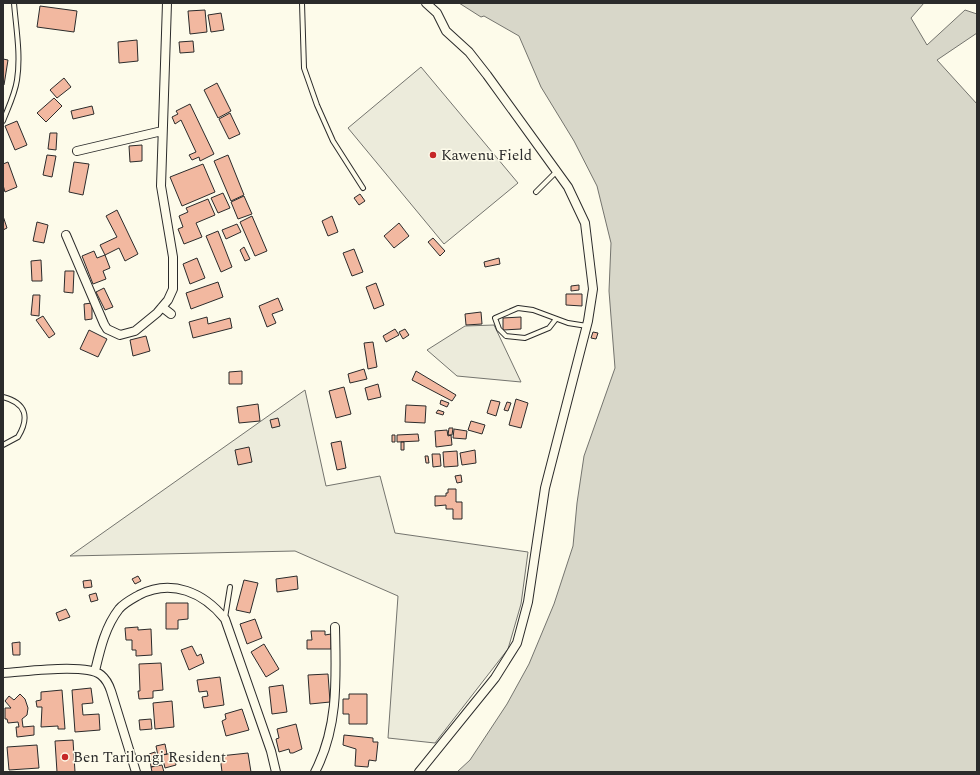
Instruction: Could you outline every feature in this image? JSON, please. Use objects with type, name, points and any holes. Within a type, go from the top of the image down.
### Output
[{"type":"street","points":[[66,235],[107,329],[120,335],[127,334],[135,330],[151,319],[171,295],[174,281],[172,257],[161,186],[167,3]]},
{"type":"street","points":[[419,772],[495,678],[517,643],[528,602],[545,488],[587,326],[593,289],[584,223],[568,187],[487,75],[469,52],[446,31],[437,13],[426,3]]},
{"type":"street","points":[[77,151],[162,130]]},
{"type":"street","points":[[162,307],[170,314]]},
{"type":"street","points":[[95,671],[106,632],[116,615],[128,602],[148,591],[174,588],[190,591],[213,605],[225,619],[271,751],[276,772]]},
{"type":"street","points":[[315,772],[327,745],[332,726],[336,695],[335,627]]},
{"type":"street","points":[[3,673],[73,668],[95,671],[107,681],[112,690],[136,772]]},
{"type":"lane","points":[[3,121],[16,88],[18,72],[19,56],[14,3]]},
{"type":"lane","points":[[302,3],[304,68],[332,141],[363,188]]},
{"type":"lane","points":[[536,192],[557,171]]},
{"type":"lane","points":[[556,319],[549,328],[525,338],[506,336],[499,329],[495,318],[518,308],[533,310],[556,319],[587,326]]},
{"type":"lane","points":[[3,397],[15,401],[25,414],[25,420],[18,437],[3,445]]},
{"type":"lane","points":[[225,619],[230,587]]},
{"type":"shaded area","points":[[459,3],[924,3],[911,18],[927,45],[965,10],[977,14],[977,33],[937,60],[977,104],[977,772],[457,772],[470,760],[507,704],[529,664],[554,604],[573,546],[577,503],[584,456],[615,368],[609,291],[611,243],[597,186],[574,141],[541,87],[519,36],[484,16],[481,17]]},
{"type":"shaded area","name":"Kawenu Field","points":[[421,67],[518,183],[444,244],[348,128]]},
{"type":"shaded area","points":[[494,325],[521,382],[457,376],[427,350],[465,326]]},
{"type":"shaded area","points":[[305,390],[326,486],[380,476],[395,533],[528,552],[521,604],[508,649],[435,743],[388,738],[398,596],[295,551],[70,556]]},
{"type":"building","points":[[40,6],[77,11],[74,32],[37,27]]},
{"type":"building","points":[[205,10],[207,32],[190,34],[188,11]]},
{"type":"building","points":[[221,13],[224,30],[211,32],[208,15]]},
{"type":"building","points":[[137,40],[138,61],[119,63],[118,42]]},
{"type":"building","points":[[193,41],[194,52],[180,53],[179,42]]},
{"type":"building","points":[[3,59],[8,60],[4,85],[3,85]]},
{"type":"building","points":[[64,78],[71,87],[57,98],[50,90]]},
{"type":"building","points":[[217,83],[231,111],[218,118],[204,90]]},
{"type":"building","points":[[54,98],[62,106],[46,122],[37,113]]},
{"type":"building","points":[[190,104],[214,154],[200,161],[199,157],[192,160],[189,155],[196,152],[181,120],[175,124],[172,117],[178,114],[176,111]]},
{"type":"building","points":[[92,106],[94,114],[73,119],[71,111]]},
{"type":"building","points":[[230,113],[240,134],[229,139],[219,119]]},
{"type":"building","points":[[17,121],[27,145],[15,150],[5,126]]},
{"type":"building","points":[[50,133],[57,133],[56,150],[48,149]]},
{"type":"building","points":[[142,145],[142,161],[130,162],[129,146]]},
{"type":"building","points":[[47,155],[56,156],[52,177],[43,175]]},
{"type":"building","points":[[228,155],[244,195],[231,201],[214,161]]},
{"type":"building","points":[[8,162],[17,187],[5,192],[3,185],[3,164]]},
{"type":"building","points":[[74,162],[89,164],[83,195],[69,192]]},
{"type":"building","points":[[203,164],[215,192],[182,206],[170,177]]},
{"type":"building","points":[[223,193],[230,208],[218,213],[211,198]]},
{"type":"building","points":[[360,194],[365,201],[359,205],[354,198]]},
{"type":"building","points":[[244,196],[252,214],[238,219],[231,202]]},
{"type":"building","points":[[208,199],[215,215],[196,223],[202,237],[184,244],[178,229],[183,227],[179,216],[188,212],[186,208]]},
{"type":"building","points":[[117,210],[138,254],[125,261],[119,248],[105,255],[100,245],[117,237],[106,216]]},
{"type":"building","points":[[3,216],[7,228],[3,230]]},
{"type":"building","points":[[252,216],[267,251],[255,256],[240,222]]},
{"type":"building","points":[[332,216],[338,232],[328,236],[322,221]]},
{"type":"building","points":[[37,222],[48,225],[44,243],[33,241]]},
{"type":"building","points":[[399,223],[409,236],[394,248],[384,236]]},
{"type":"building","points":[[237,224],[241,232],[226,239],[222,230]]},
{"type":"building","points":[[218,231],[232,267],[221,272],[206,236]]},
{"type":"building","points":[[433,238],[445,251],[440,256],[428,242]]},
{"type":"building","points":[[244,247],[250,259],[245,261],[240,250]]},
{"type":"building","points":[[354,249],[363,272],[352,276],[343,253]]},
{"type":"building","points":[[94,251],[97,258],[105,255],[110,268],[103,271],[106,279],[93,284],[82,256]]},
{"type":"building","points":[[197,258],[205,278],[190,284],[183,264]]},
{"type":"building","points":[[499,258],[500,264],[485,267],[484,262]]},
{"type":"building","points":[[41,260],[42,281],[32,281],[31,261]]},
{"type":"building","points":[[65,271],[74,271],[73,293],[64,292]]},
{"type":"building","points":[[218,282],[223,297],[191,309],[186,293]]},
{"type":"building","points":[[376,283],[384,305],[374,309],[366,287]]},
{"type":"building","points":[[579,285],[579,290],[571,291],[571,286]]},
{"type":"building","points":[[104,288],[113,307],[105,310],[96,292]]},
{"type":"building","points":[[566,294],[582,294],[582,306],[566,305]]},
{"type":"building","points":[[33,295],[40,295],[39,316],[31,315]]},
{"type":"building","points":[[278,298],[283,310],[272,314],[276,323],[267,327],[259,306]]},
{"type":"building","points":[[92,303],[92,319],[85,320],[84,304]]},
{"type":"building","points":[[481,312],[482,324],[466,325],[465,314]]},
{"type":"building","points":[[43,316],[55,334],[49,338],[36,320]]},
{"type":"building","points":[[207,317],[208,324],[230,318],[232,328],[193,338],[189,322]]},
{"type":"building","points":[[521,317],[521,329],[503,330],[503,318]]},
{"type":"building","points":[[395,329],[399,335],[386,342],[383,336]]},
{"type":"building","points":[[405,329],[409,335],[403,339],[399,332]]},
{"type":"building","points":[[89,330],[107,339],[98,357],[80,349]]},
{"type":"building","points":[[593,332],[598,333],[596,339],[591,338]]},
{"type":"building","points":[[146,336],[150,351],[133,356],[130,340]]},
{"type":"building","points":[[373,342],[377,367],[368,369],[364,343]]},
{"type":"building","points":[[364,369],[367,379],[350,383],[348,374]]},
{"type":"building","points":[[242,371],[242,384],[229,384],[229,372]]},
{"type":"building","points":[[416,371],[456,395],[452,401],[412,380]]},
{"type":"building","points":[[378,384],[381,397],[368,400],[365,388]]},
{"type":"building","points":[[344,387],[351,414],[336,418],[329,391]]},
{"type":"building","points":[[516,399],[528,403],[521,428],[509,425]]},
{"type":"building","points":[[441,400],[449,403],[447,407],[440,404]]},
{"type":"building","points":[[491,400],[500,402],[496,416],[487,413]]},
{"type":"building","points":[[507,402],[511,403],[508,411],[504,410]]},
{"type":"building","points":[[258,404],[260,421],[239,423],[237,407]]},
{"type":"building","points":[[406,405],[426,406],[425,423],[405,422]]},
{"type":"building","points":[[438,410],[444,412],[443,415],[436,413]]},
{"type":"building","points":[[278,418],[280,426],[272,428],[270,420]]},
{"type":"building","points":[[471,421],[485,425],[482,434],[468,430]]},
{"type":"building","points":[[449,428],[453,428],[452,435],[448,435]]},
{"type":"building","points":[[454,429],[467,431],[466,439],[453,438]]},
{"type":"building","points":[[447,430],[448,436],[451,435],[452,445],[436,447],[435,431]]},
{"type":"building","points":[[418,434],[419,441],[397,442],[397,435]]},
{"type":"building","points":[[392,435],[395,435],[395,442],[392,442]]},
{"type":"building","points":[[341,441],[346,468],[337,470],[331,443]]},
{"type":"building","points":[[401,442],[404,442],[404,450],[401,450]]},
{"type":"building","points":[[249,447],[252,462],[238,465],[235,450]]},
{"type":"building","points":[[475,450],[476,463],[462,465],[460,453]]},
{"type":"building","points":[[457,451],[458,466],[444,467],[443,452]]},
{"type":"building","points":[[432,454],[440,454],[441,466],[433,467]]},
{"type":"building","points":[[425,456],[428,456],[429,463],[426,463]]},
{"type":"building","points":[[461,475],[462,482],[457,483],[455,476]]},
{"type":"building","points":[[448,489],[456,489],[456,502],[462,502],[462,519],[453,519],[453,509],[446,509],[446,505],[435,506],[435,496],[446,496]]},
{"type":"building","points":[[138,576],[141,581],[135,584],[132,579]]},
{"type":"building","points":[[297,576],[298,589],[277,592],[276,579]]},
{"type":"building","points":[[91,580],[92,587],[84,588],[83,581]]},
{"type":"building","points":[[244,580],[258,583],[250,613],[236,610]]},
{"type":"building","points":[[96,593],[98,600],[91,602],[89,595]]},
{"type":"building","points":[[166,603],[188,603],[188,619],[178,620],[178,629],[166,629]]},
{"type":"building","points":[[66,609],[70,617],[59,621],[56,613]]},
{"type":"building","points":[[255,619],[262,638],[247,644],[240,624]]},
{"type":"building","points":[[138,627],[138,630],[151,629],[152,655],[136,656],[136,650],[132,650],[132,640],[126,640],[125,628]]},
{"type":"building","points":[[311,631],[325,631],[325,635],[331,634],[331,649],[307,649],[307,640],[312,640]]},
{"type":"building","points":[[20,642],[20,655],[13,655],[12,643]]},
{"type":"building","points":[[264,644],[279,669],[266,677],[251,652]]},
{"type":"building","points":[[192,646],[197,656],[201,654],[204,663],[189,670],[181,650]]},
{"type":"building","points":[[161,663],[163,690],[153,691],[153,698],[139,699],[139,664]]},
{"type":"building","points":[[328,674],[330,702],[310,704],[308,675]]},
{"type":"building","points":[[220,677],[224,705],[204,708],[202,697],[208,696],[207,691],[199,692],[197,680]]},
{"type":"building","points":[[283,685],[287,712],[272,714],[269,687]]},
{"type":"building","points":[[91,688],[93,703],[82,704],[83,715],[99,714],[100,730],[75,732],[72,690]]},
{"type":"building","points":[[62,690],[65,729],[58,729],[58,726],[41,727],[42,707],[37,707],[36,701],[41,700],[41,692]]},
{"type":"building","points":[[20,694],[25,699],[28,708],[27,715],[22,719],[23,727],[34,726],[34,735],[17,737],[16,727],[19,727],[18,722],[8,723],[7,719],[5,719],[5,708],[11,708],[5,701],[9,696],[14,700]]},
{"type":"building","points":[[349,694],[367,694],[367,724],[349,724],[349,714],[343,714],[343,699],[349,699]]},
{"type":"building","points":[[172,701],[174,727],[155,729],[153,703]]},
{"type":"building","points":[[242,709],[249,730],[226,736],[222,721],[226,719],[225,714]]},
{"type":"building","points":[[151,719],[152,729],[140,730],[139,720]]},
{"type":"building","points":[[296,724],[302,749],[293,753],[290,753],[289,749],[279,752],[276,739],[279,738],[277,729]]},
{"type":"building","points":[[344,735],[373,738],[373,742],[378,742],[376,761],[369,760],[368,767],[355,766],[356,749],[343,745]]},
{"type":"building","name":"Ben Tarilongi Resident","points":[[73,740],[75,772],[57,772],[55,741]]},
{"type":"building","points":[[165,744],[167,754],[158,756],[156,746]]},
{"type":"building","points":[[37,745],[39,768],[9,770],[7,747]]},
{"type":"building","points":[[155,752],[156,758],[150,760],[149,754]]},
{"type":"building","points":[[173,753],[176,765],[165,768],[162,755]]},
{"type":"building","points":[[248,753],[251,772],[222,772],[220,756]]},
{"type":"building","points":[[158,758],[159,765],[151,767],[150,760]]},
{"type":"building","points":[[162,765],[164,772],[152,772],[151,767]]},
{"type":"place","name":"Kawenu Field","points":[[433,155]]},
{"type":"place","name":"Ben Tarilongi Resident","points":[[65,757]]}]
